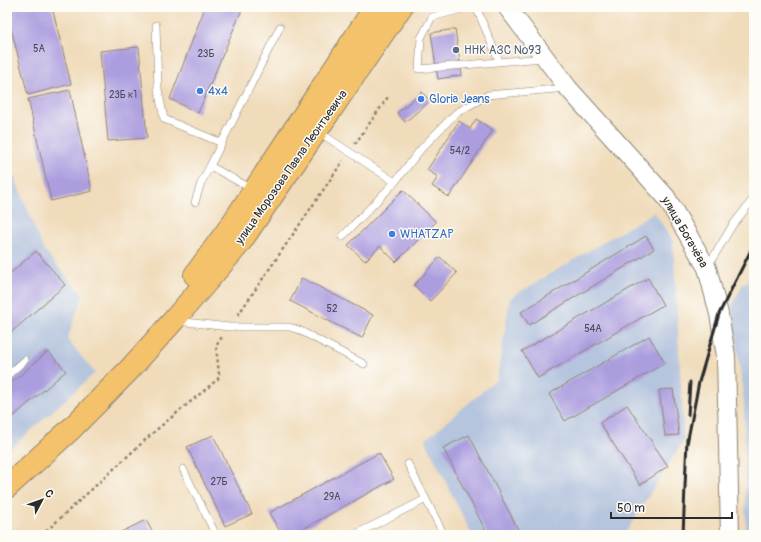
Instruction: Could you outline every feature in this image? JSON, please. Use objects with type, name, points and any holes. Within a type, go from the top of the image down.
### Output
[{"type":"main road","name":"улица Морозова Павла Леонтьевича","points":[[173,321],[190,282],[254,190],[375,7]]},
{"type":"main road","name":"улица Морозова Павла Леонтьевича","points":[[7,487],[71,429],[129,370],[239,244],[401,7]]},
{"type":"street","name":"улица Богачёва","points":[[507,7],[568,88],[666,197],[707,268],[719,314],[726,356],[730,535]]},
{"type":"lane","points":[[469,7],[432,17],[421,38],[419,69],[545,57]]},
{"type":"lane","points":[[476,7],[499,62]]},
{"type":"lane","points":[[156,24],[158,89],[164,118],[222,143]]},
{"type":"lane","points":[[195,202],[201,183],[280,27]]},
{"type":"lane","points":[[342,237],[395,182],[421,148],[456,113],[488,96],[568,88]]},
{"type":"lane","points":[[317,130],[395,182]]},
{"type":"lane","points":[[210,166],[254,190]]},
{"type":"lane","points":[[707,268],[732,226],[754,198]]},
{"type":"lane","points":[[173,321],[230,327],[290,327],[299,330],[364,364]]},
{"type":"lane","points":[[7,376],[25,360]]},
{"type":"lane","points":[[408,464],[444,535]]},
{"type":"lane","points":[[182,469],[216,535]]},
{"type":"lane","points":[[354,535],[426,499]]},
{"type":"shaded area","points":[[7,158],[44,251],[83,295],[67,339],[95,373],[7,452]]},
{"type":"shaded area","points":[[654,212],[673,241],[684,440],[624,535],[472,535],[425,440],[497,379],[510,298]]},
{"type":"shaded area","points":[[754,280],[754,535],[746,535],[744,403],[732,306],[743,284]]},
{"type":"building","points":[[7,7],[52,7],[71,84],[28,95],[7,13]]},
{"type":"building","points":[[205,7],[243,7],[198,113],[170,99]]},
{"type":"building","points":[[455,29],[462,75],[438,79],[431,33]]},
{"type":"building","points":[[139,47],[147,138],[108,141],[100,51]]},
{"type":"building","points":[[70,90],[92,191],[51,201],[28,99]]},
{"type":"building","points":[[422,92],[430,101],[405,122],[397,113]]},
{"type":"building","points":[[476,119],[493,130],[449,197],[432,186],[438,177],[427,170],[459,121],[470,129]]},
{"type":"building","name":"WHATZAP","points":[[403,190],[436,222],[396,262],[380,246],[365,261],[348,245]]},
{"type":"building","points":[[646,236],[654,249],[529,325],[521,312]]},
{"type":"building","points":[[36,251],[65,285],[7,336],[7,276]]},
{"type":"building","points":[[440,257],[457,273],[430,301],[414,285]]},
{"type":"building","points":[[302,278],[373,315],[362,338],[290,301]]},
{"type":"building","points":[[648,278],[663,305],[538,378],[522,351]]},
{"type":"building","points":[[649,336],[665,363],[565,421],[549,394]]},
{"type":"building","points":[[48,351],[66,371],[7,422],[7,387]]},
{"type":"building","points":[[673,389],[679,435],[665,436],[659,390]]},
{"type":"building","points":[[627,405],[668,466],[640,485],[600,423]]},
{"type":"building","points":[[213,435],[252,514],[225,526],[187,447]]},
{"type":"building","points":[[469,435],[521,535],[488,535],[443,448]]},
{"type":"building","points":[[379,453],[394,479],[292,535],[282,535],[269,513]]},
{"type":"building","points":[[146,520],[154,535],[120,535],[119,533]]},
{"type":"railway","points":[[687,444],[699,382],[719,314],[754,244]]},
{"type":"railway","points":[[688,415],[690,382]]},
{"type":"railway","points":[[683,535],[687,439]]},
{"type":"place","name":"ННК АЗС №93","points":[[456,50]]},
{"type":"place","name":"4х4","points":[[200,91]]},
{"type":"place","name":"Gloria Jeans","points":[[421,99]]},
{"type":"place","name":"WHATZAP","points":[[392,234]]}]
